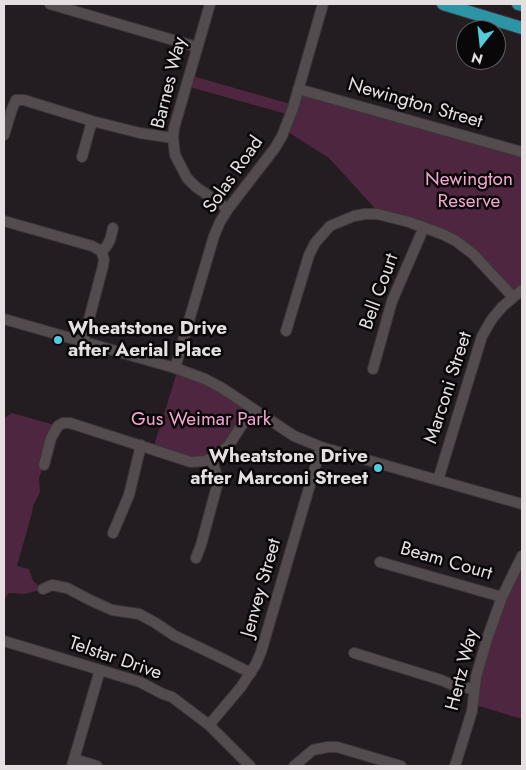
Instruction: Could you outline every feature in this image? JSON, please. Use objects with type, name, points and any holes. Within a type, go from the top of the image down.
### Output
[{"type":"main road","points":[[443,4],[522,28]]},
{"type":"main road","points":[[518,4],[522,5]]},
{"type":"street","points":[[50,4],[197,47]]},
{"type":"street","name":"Barnes Way","points":[[210,4],[174,128],[173,138],[176,155],[187,178],[196,187],[228,209]]},
{"type":"street","name":"Solas Road","points":[[176,368],[214,236],[228,209],[275,148],[282,136],[293,108],[323,4]]},
{"type":"street","name":"Newington Street","points":[[298,89],[522,152]]},
{"type":"street","points":[[4,135],[16,100],[24,100],[92,121],[140,133],[173,138]]},
{"type":"street","points":[[82,157],[92,121]]},
{"type":"street","points":[[286,331],[309,255],[315,243],[330,226],[354,216],[365,214],[390,217],[442,234],[466,248],[513,297]]},
{"type":"street","points":[[4,221],[92,246],[101,251],[104,259],[103,266],[83,342]]},
{"type":"street","name":"Bell Court","points":[[373,369],[392,301],[424,227]]},
{"type":"street","points":[[101,251],[110,240],[113,228]]},
{"type":"street","name":"Marconi Street","points":[[438,480],[482,336],[502,307],[522,290]]},
{"type":"street","points":[[4,319],[176,368],[215,384],[294,436],[321,447],[522,504]]},
{"type":"street","points":[[44,465],[52,438],[58,426],[63,423],[70,423],[191,462],[205,461],[218,455],[229,444],[252,409]]},
{"type":"street","points":[[113,533],[129,495],[141,445]]},
{"type":"street","name":"Jenvey Street","points":[[209,726],[241,687],[256,664],[265,641],[321,447]]},
{"type":"street","points":[[196,558],[218,482],[211,458]]},
{"type":"street","name":"Hertz Way","points":[[455,766],[472,711],[479,664],[502,597],[522,556]]},
{"type":"street","name":"Beam Court","points":[[380,562],[502,597]]},
{"type":"street","points":[[43,589],[52,585],[67,588],[112,610],[139,614],[175,636],[251,673]]},
{"type":"street","name":"Telstar Drive","points":[[4,641],[140,682],[172,697],[209,726],[250,766]]},
{"type":"street","points":[[354,653],[455,686],[474,689]]},
{"type":"street","points":[[97,766],[73,763],[100,670]]},
{"type":"street","points":[[294,766],[313,750],[337,747],[401,766]]},
{"type":"green space","name":"Newington Reserve","points":[[189,75],[294,105],[298,89],[522,152],[522,290],[513,297],[466,248],[381,215],[329,158],[285,130],[290,115],[186,86]]},
{"type":"green space","name":"Gus Weimar Park","points":[[178,369],[252,409],[229,445],[205,461],[153,449]]},
{"type":"green space","points":[[12,413],[58,426],[39,478],[40,492],[33,506],[17,566],[29,569],[33,581],[43,589],[25,594],[9,593],[4,603],[4,418]]},
{"type":"green space","points":[[522,561],[522,719],[472,704],[479,664]]},
{"type":"place","name":"Wheatstone Drive after Aerial Place","points":[[58,340]]},
{"type":"place","name":"Wheatstone Drive after Marconi Street","points":[[378,468]]}]
